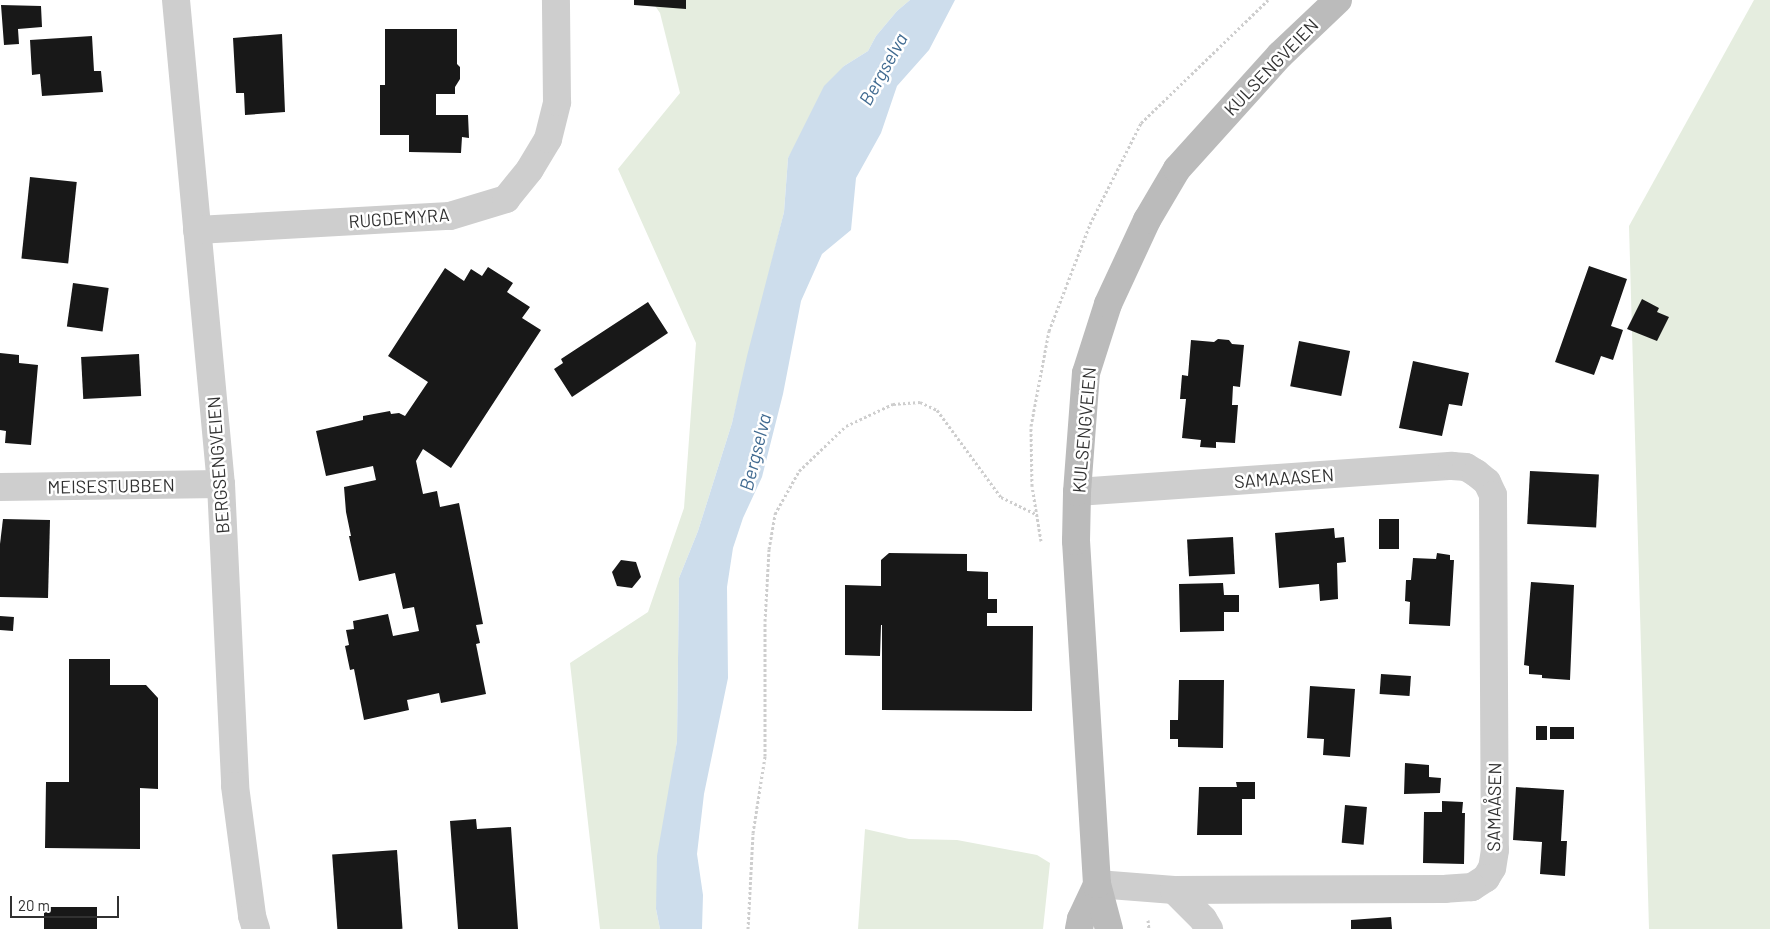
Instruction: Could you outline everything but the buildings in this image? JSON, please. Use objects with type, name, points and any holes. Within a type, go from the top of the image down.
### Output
[{"type":"main road","name":"KULSENGVEIEN","points":[[1109,929],[1096,884],[1076,541],[1077,492],[1086,374],[1108,304],[1146,220],[1177,169],[1211,129],[1280,55],[1338,0]]},
{"type":"main road","name":"KULSENGVEIEN","points":[[1079,929],[1096,884]]},
{"type":"street","name":"BERGSENGVEIEN","points":[[176,0],[221,484],[235,786],[251,908],[256,929]]},
{"type":"street","name":"RUGDEMYRA","points":[[196,230],[450,216],[506,199],[530,168],[548,139],[557,102],[556,0]]},
{"type":"street","name":"SAMAAASEN","points":[[1077,492],[1452,466],[1466,468],[1488,482]]},
{"type":"street","name":"SAMAÅSEN","points":[[1096,884],[1174,890],[1446,889],[1472,887],[1486,878],[1492,868],[1495,850],[1493,495],[1488,482]]},
{"type":"street","name":"MEISESTUBBEN","points":[[0,487],[221,484]]},
{"type":"street","points":[[1174,890],[1203,919],[1209,929]]},
{"type":"path","points":[[748,929],[752,833],[765,756],[765,621],[769,549],[775,514],[799,471],[846,426],[893,404],[920,402],[937,410],[1001,497],[1037,514]]},
{"type":"shaded area","points":[[651,0],[910,0],[897,11],[876,36],[868,51],[844,66],[788,158],[784,212],[732,423],[698,531],[679,578],[677,741],[656,909],[660,929],[600,929],[570,663],[648,612],[684,508],[696,343],[618,169],[680,93],[660,13]]},
{"type":"shaded area","points":[[1754,0],[1770,0],[1770,929],[1649,929],[1629,226]]},
{"type":"shaded area","points":[[865,829],[909,839],[957,840],[1037,855],[1050,863],[1043,929],[858,929]]},
{"type":"water","name":"Bergselva","points":[[910,0],[955,0],[929,50],[897,86],[881,133],[856,178],[851,230],[822,254],[801,301],[783,394],[762,477],[743,518],[733,548],[727,587],[728,678],[704,794],[697,854],[703,895],[702,929],[660,929],[656,909],[657,856],[677,741],[679,578],[698,531],[732,423],[784,212],[788,158],[824,86],[844,66],[868,51],[876,36],[897,11]]}]
